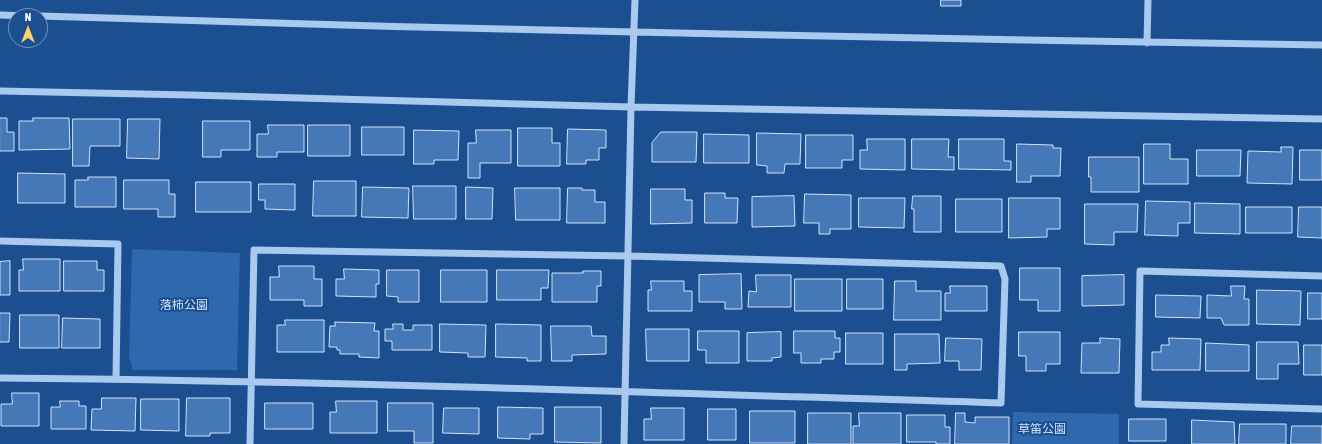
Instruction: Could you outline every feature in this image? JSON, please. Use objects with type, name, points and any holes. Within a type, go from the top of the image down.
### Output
[{"type":"street","points":[[624,444],[631,108],[635,0]]},
{"type":"street","points":[[1147,43],[1148,0]]},
{"type":"street","points":[[48,16],[634,32],[1147,43],[1322,44]]},
{"type":"street","points":[[0,91],[213,95],[631,108],[1322,119]]},
{"type":"street","points":[[0,241],[118,244],[116,379]]},
{"type":"street","points":[[0,378],[116,379],[252,382],[625,391],[1001,403],[1005,279],[1000,266],[628,256],[254,250],[252,382],[250,444]]},
{"type":"street","points":[[1322,276],[1140,271],[1138,404],[1322,409]]},
{"type":"green space","name":"落柿公園","points":[[132,249],[240,253],[237,370],[133,370],[129,357]]},
{"type":"green space","name":"草笛公園","points":[[1013,412],[1119,414],[1119,444],[1012,444]]},
{"type":"building","points":[[941,0],[961,0],[961,6],[941,6]]},
{"type":"building","points":[[0,118],[7,118],[7,132],[14,132],[14,151],[0,151]]},
{"type":"building","points":[[33,118],[69,118],[70,149],[19,150],[19,121],[33,121]]},
{"type":"building","points":[[73,119],[120,119],[120,146],[90,146],[89,166],[73,166]]},
{"type":"building","points":[[128,119],[160,119],[159,159],[127,158]]},
{"type":"building","points":[[203,121],[250,121],[250,150],[221,150],[221,157],[203,157]]},
{"type":"building","points":[[268,125],[304,125],[304,152],[277,152],[277,157],[257,157],[257,134],[268,134]]},
{"type":"building","points":[[308,125],[350,125],[350,156],[308,156]]},
{"type":"building","points":[[362,127],[404,127],[404,155],[362,155]]},
{"type":"building","points":[[518,128],[552,128],[552,143],[560,143],[560,166],[518,166]]},
{"type":"building","points":[[568,129],[606,130],[606,148],[599,148],[599,160],[586,160],[586,164],[567,164]]},
{"type":"building","points":[[414,130],[459,131],[458,160],[434,160],[434,164],[414,164]]},
{"type":"building","points":[[476,130],[511,130],[511,163],[480,163],[480,178],[468,178],[468,143],[476,143]]},
{"type":"building","points":[[661,132],[697,132],[696,162],[652,162],[652,143]]},
{"type":"building","points":[[757,133],[801,134],[800,164],[785,164],[784,173],[767,173],[767,166],[757,165]]},
{"type":"building","points":[[704,134],[749,135],[749,163],[704,163]]},
{"type":"building","points":[[806,135],[853,135],[853,160],[842,160],[842,168],[806,168]]},
{"type":"building","points":[[867,139],[905,139],[905,170],[860,169],[860,150],[867,150]]},
{"type":"building","points":[[912,139],[949,139],[948,157],[954,157],[954,170],[912,169]]},
{"type":"building","points":[[959,139],[1004,139],[1004,161],[1011,161],[1011,170],[959,169]]},
{"type":"building","points":[[1017,144],[1053,145],[1053,148],[1061,148],[1060,176],[1031,176],[1031,182],[1017,182]]},
{"type":"building","points":[[1144,144],[1170,144],[1170,159],[1188,159],[1188,184],[1144,184]]},
{"type":"building","points":[[1281,147],[1293,147],[1292,184],[1247,183],[1248,151],[1281,152]]},
{"type":"building","points":[[1197,150],[1241,150],[1240,176],[1197,176]]},
{"type":"building","points":[[1300,150],[1322,150],[1322,180],[1300,180]]},
{"type":"building","points":[[1089,157],[1139,157],[1139,192],[1091,192]]},
{"type":"building","points":[[18,173],[65,174],[65,203],[18,203]]},
{"type":"building","points":[[88,177],[116,177],[116,207],[75,207],[75,180],[88,180]]},
{"type":"building","points":[[124,180],[169,180],[169,194],[175,194],[175,217],[158,217],[158,209],[124,209]]},
{"type":"building","points":[[314,181],[356,181],[356,216],[313,216]]},
{"type":"building","points":[[196,182],[251,182],[251,212],[196,212]]},
{"type":"building","points":[[259,184],[295,184],[295,210],[265,209],[265,200],[259,200]]},
{"type":"building","points":[[413,186],[456,186],[456,219],[414,219]]},
{"type":"building","points":[[363,187],[409,188],[408,218],[362,217]]},
{"type":"building","points":[[466,187],[493,188],[492,219],[466,219]]},
{"type":"building","points":[[515,188],[560,188],[560,220],[516,220]]},
{"type":"building","points":[[568,188],[595,190],[595,202],[605,202],[605,223],[567,223]]},
{"type":"building","points":[[651,189],[685,189],[685,200],[692,200],[692,223],[651,224]]},
{"type":"building","points":[[705,193],[725,193],[725,198],[738,198],[737,223],[705,223]]},
{"type":"building","points":[[805,194],[851,195],[851,229],[830,229],[830,234],[819,234],[819,223],[804,223]]},
{"type":"building","points":[[794,196],[795,226],[752,227],[752,197]]},
{"type":"building","points":[[913,196],[941,196],[941,232],[914,232],[914,209],[912,209]]},
{"type":"building","points":[[859,198],[905,198],[904,228],[859,227]]},
{"type":"building","points":[[1009,198],[1060,198],[1060,229],[1047,229],[1047,237],[1009,238]]},
{"type":"building","points":[[956,199],[1002,199],[1002,232],[956,232]]},
{"type":"building","points":[[1146,201],[1190,202],[1190,223],[1178,223],[1178,236],[1145,235]]},
{"type":"building","points":[[1195,203],[1240,204],[1240,234],[1195,233]]},
{"type":"building","points":[[1085,204],[1138,204],[1137,232],[1114,232],[1114,245],[1085,244]]},
{"type":"building","points":[[1246,207],[1292,207],[1292,233],[1246,233]]},
{"type":"building","points":[[1299,207],[1322,207],[1322,238],[1298,237]]},
{"type":"building","points":[[23,259],[60,259],[60,291],[19,291],[19,270],[23,270]]},
{"type":"building","points":[[10,261],[10,295],[0,295],[0,262]]},
{"type":"building","points":[[64,261],[97,261],[97,270],[104,270],[104,291],[64,291]]},
{"type":"building","points":[[279,266],[314,266],[314,279],[322,279],[322,306],[304,306],[304,300],[270,300],[270,277],[279,277]]},
{"type":"building","points":[[1020,268],[1060,268],[1060,311],[1038,311],[1038,300],[1020,300]]},
{"type":"building","points":[[344,269],[379,270],[379,284],[376,284],[376,297],[336,296],[336,279],[344,279]]},
{"type":"building","points":[[387,270],[419,270],[419,302],[398,302],[398,297],[387,296]]},
{"type":"building","points":[[441,270],[487,270],[487,302],[441,302]]},
{"type":"building","points":[[497,270],[549,270],[548,288],[541,288],[541,300],[497,300]]},
{"type":"building","points":[[583,271],[601,271],[601,286],[597,286],[597,302],[552,302],[552,273],[583,273]]},
{"type":"building","points":[[741,274],[742,309],[725,309],[725,302],[699,302],[699,275]]},
{"type":"building","points":[[756,275],[791,275],[791,307],[748,307],[749,291],[756,292]]},
{"type":"building","points":[[1124,275],[1124,305],[1082,306],[1082,276]]},
{"type":"building","points":[[795,279],[842,279],[842,311],[795,311]]},
{"type":"building","points":[[847,279],[883,279],[883,309],[847,309]]},
{"type":"building","points":[[651,281],[684,281],[684,291],[692,291],[692,311],[648,311],[648,290],[651,290]]},
{"type":"building","points":[[895,281],[916,281],[916,291],[941,291],[941,320],[894,320]]},
{"type":"building","points":[[950,286],[987,286],[987,311],[945,311],[945,293],[950,293]]},
{"type":"building","points":[[1231,286],[1245,286],[1244,299],[1249,299],[1249,325],[1224,325],[1221,318],[1207,318],[1207,295],[1231,296]]},
{"type":"building","points":[[1257,290],[1301,291],[1300,325],[1257,324]]},
{"type":"building","points":[[1308,293],[1322,293],[1322,319],[1308,319]]},
{"type":"building","points":[[1156,295],[1201,296],[1200,318],[1156,317]]},
{"type":"building","points":[[0,313],[10,313],[9,342],[0,342]]},
{"type":"building","points":[[20,315],[59,315],[59,348],[20,348]]},
{"type":"building","points":[[63,318],[100,319],[100,348],[62,348]]},
{"type":"building","points":[[285,320],[324,320],[324,352],[277,352],[277,325],[285,325]]},
{"type":"building","points":[[335,322],[375,323],[374,331],[379,331],[379,358],[359,357],[359,354],[340,354],[340,350],[337,350],[337,347],[329,347],[330,326],[335,326]]},
{"type":"building","points":[[393,324],[403,324],[403,330],[413,330],[413,325],[432,325],[432,350],[392,350],[392,341],[385,341],[385,329],[393,329]]},
{"type":"building","points":[[440,324],[486,325],[485,357],[468,357],[468,353],[440,352]]},
{"type":"building","points":[[496,324],[541,325],[541,361],[527,361],[527,358],[496,357]]},
{"type":"building","points":[[551,326],[591,326],[592,336],[606,336],[606,354],[572,355],[572,361],[552,361]]},
{"type":"building","points":[[646,329],[689,329],[689,361],[647,361]]},
{"type":"building","points":[[698,331],[739,331],[739,363],[706,363],[706,350],[698,350]]},
{"type":"building","points":[[794,331],[835,331],[835,338],[840,338],[840,352],[834,352],[834,359],[821,359],[821,363],[801,363],[801,353],[794,353]]},
{"type":"building","points":[[781,332],[781,357],[772,358],[772,361],[747,361],[747,333]]},
{"type":"building","points":[[1019,332],[1060,332],[1060,364],[1046,364],[1046,371],[1026,371],[1026,356],[1019,356]]},
{"type":"building","points":[[846,333],[883,333],[883,364],[846,364]]},
{"type":"building","points":[[895,334],[939,334],[940,363],[907,364],[907,370],[895,370]]},
{"type":"building","points":[[946,338],[982,339],[981,370],[959,370],[959,361],[945,361]]},
{"type":"building","points":[[1100,338],[1120,339],[1119,373],[1081,373],[1082,343],[1100,343]]},
{"type":"building","points":[[1169,338],[1201,339],[1200,370],[1152,370],[1152,352],[1161,352],[1161,345],[1169,345]]},
{"type":"building","points":[[1257,342],[1298,342],[1299,364],[1278,364],[1278,379],[1257,379]]},
{"type":"building","points":[[1206,343],[1249,345],[1249,371],[1206,371]]},
{"type":"building","points":[[1304,345],[1322,345],[1322,375],[1304,375]]},
{"type":"building","points":[[12,393],[39,393],[39,426],[1,426],[1,404],[12,404]]},
{"type":"building","points":[[102,398],[136,398],[135,431],[91,430],[92,409],[101,409]]},
{"type":"building","points":[[187,398],[230,398],[230,433],[210,433],[210,436],[186,436]]},
{"type":"building","points":[[141,399],[179,399],[179,431],[141,430]]},
{"type":"building","points":[[60,401],[79,401],[79,406],[86,406],[86,429],[51,429],[51,407],[60,407]]},
{"type":"building","points":[[336,401],[377,401],[377,433],[330,433],[330,412],[336,412]]},
{"type":"building","points":[[265,403],[313,403],[313,429],[265,429]]},
{"type":"building","points":[[388,403],[433,403],[433,443],[414,443],[414,431],[388,431]]},
{"type":"building","points":[[498,407],[543,408],[543,434],[530,434],[530,439],[498,438]]},
{"type":"building","points":[[555,407],[601,407],[601,443],[555,442]]},
{"type":"building","points":[[444,408],[479,408],[479,434],[443,433]]},
{"type":"building","points":[[651,408],[684,408],[684,440],[644,440],[644,419],[651,419]]},
{"type":"building","points":[[708,409],[736,409],[736,440],[708,440]]},
{"type":"building","points":[[750,411],[795,411],[795,443],[750,443]]},
{"type":"building","points":[[808,413],[851,413],[851,444],[808,444]]},
{"type":"building","points":[[859,413],[901,413],[901,444],[853,444],[853,426],[859,426]]},
{"type":"building","points":[[956,413],[965,413],[965,422],[975,423],[975,417],[1009,417],[1009,444],[955,444]]},
{"type":"building","points":[[907,415],[945,415],[945,427],[950,427],[950,444],[936,444],[936,442],[907,442]]},
{"type":"building","points":[[1129,419],[1166,419],[1166,441],[1129,441]]},
{"type":"building","points":[[1192,420],[1234,422],[1235,444],[1192,444]]},
{"type":"building","points":[[1240,424],[1286,424],[1286,444],[1239,444]]},
{"type":"building","points":[[1292,426],[1322,426],[1322,444],[1291,444]]}]
